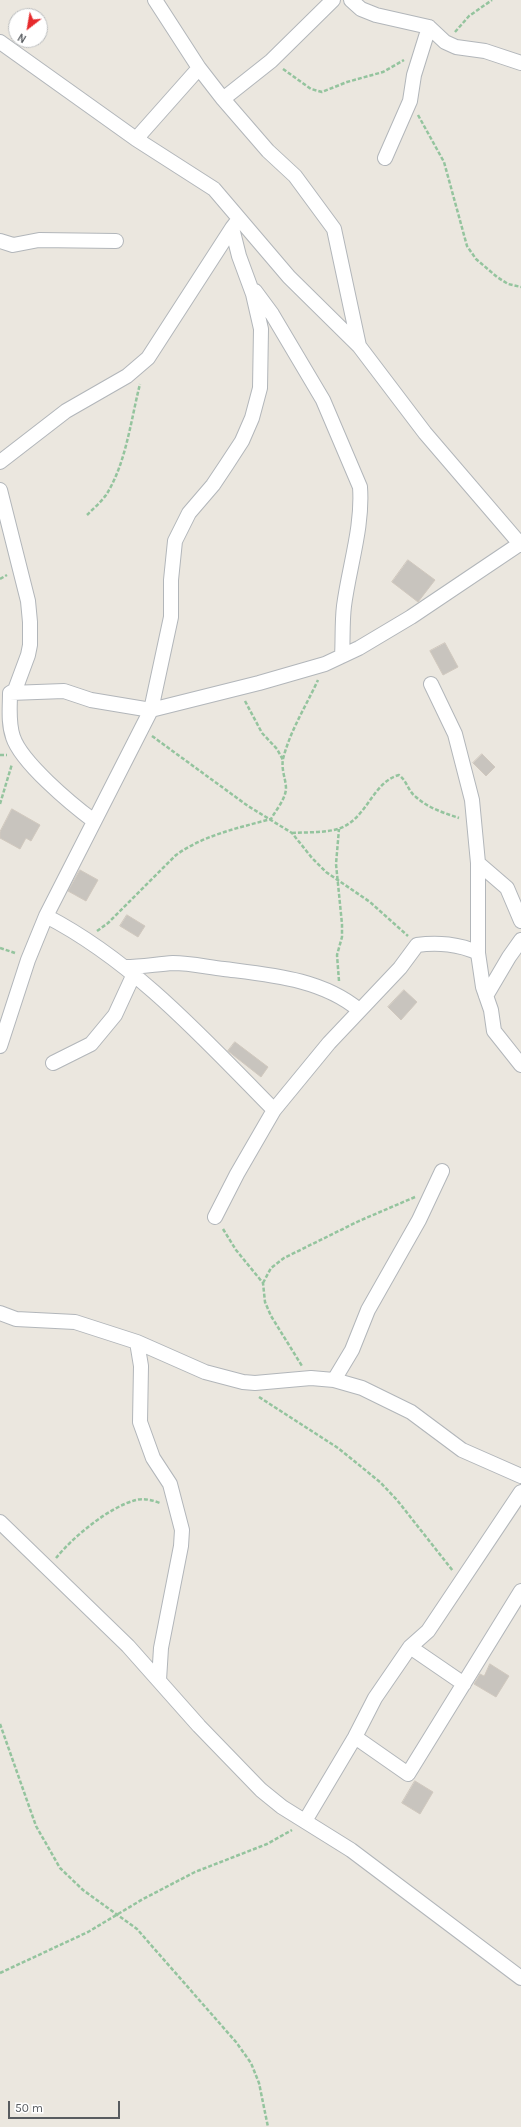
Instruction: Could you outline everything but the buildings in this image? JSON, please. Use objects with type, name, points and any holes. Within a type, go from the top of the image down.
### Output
[{"type":"street","points":[[155,0],[199,68],[223,99],[268,151],[295,176],[334,229],[359,346]]},
{"type":"street","points":[[223,99],[271,61],[333,0]]},
{"type":"street","points":[[351,0],[361,9],[376,15],[429,27],[445,42],[456,47],[485,51],[521,63]]},
{"type":"street","points":[[385,158],[410,101],[414,75],[429,27]]},
{"type":"street","points":[[0,42],[136,139],[214,189],[235,224],[359,346],[425,433],[521,544],[411,617],[325,664],[234,690],[151,710],[91,700],[64,691],[10,693]]},
{"type":"street","points":[[136,139],[199,68]]},
{"type":"street","points":[[0,1046],[28,960],[46,916],[151,710],[171,617],[175,541],[188,513],[213,485],[242,441],[252,418],[260,388],[261,329],[250,284],[239,256],[235,224]]},
{"type":"street","points":[[0,462],[66,411],[127,376],[148,358],[235,224]]},
{"type":"street","points":[[0,241],[13,245],[39,240],[116,241]]},
{"type":"street","points":[[250,284],[272,314],[324,400],[360,487],[361,500],[359,521],[344,607],[342,656]]},
{"type":"street","points":[[0,490],[28,601],[30,622],[30,645],[28,655],[15,690],[10,693]]},
{"type":"street","points":[[431,684],[455,734],[462,756],[472,800],[478,863],[479,971],[494,1031],[521,1065]]},
{"type":"street","points":[[10,693],[10,726],[20,751],[48,780],[94,821]]},
{"type":"street","points":[[478,863],[507,888],[521,921]]},
{"type":"street","points":[[46,916],[87,939],[129,972],[194,1030],[274,1110]]},
{"type":"street","points":[[486,996],[521,940]]},
{"type":"street","points":[[215,1216],[236,1174],[274,1110],[359,1010],[400,968],[417,945],[438,944],[464,947],[478,953]]},
{"type":"street","points":[[129,972],[146,967],[172,963],[293,979],[340,996],[359,1010]]},
{"type":"street","points":[[53,1063],[91,1044],[115,1015],[129,972]]},
{"type":"street","points":[[334,1380],[352,1350],[368,1310],[419,1220],[442,1171]]},
{"type":"street","points":[[0,1313],[16,1318],[75,1322],[137,1342],[205,1372],[243,1382],[255,1383],[311,1378],[334,1380],[362,1388],[411,1412],[462,1450],[521,1476]]},
{"type":"street","points":[[137,1342],[141,1366],[140,1422],[153,1458],[170,1484],[182,1530],[181,1546],[161,1648],[158,1680]]},
{"type":"street","points":[[305,1820],[356,1737],[375,1698],[410,1647],[428,1631],[521,1492]]},
{"type":"street","points":[[0,1522],[128,1646],[221,1750],[261,1790],[282,1807],[305,1820],[372,1865],[521,1978]]},
{"type":"street","points":[[356,1737],[408,1774],[521,1591]]},
{"type":"street","points":[[410,1647],[464,1684]]},
{"type":"path","points":[[445,42],[469,16],[492,0]]},
{"type":"path","points":[[271,61],[311,89],[322,92],[347,82],[384,72],[405,59]]},
{"type":"path","points":[[410,101],[444,162],[468,246],[476,259],[497,277],[508,284],[521,287]]},
{"type":"path","points":[[87,515],[103,499],[110,488],[122,456],[141,381]]},
{"type":"path","points":[[87,939],[108,922],[176,855],[184,849],[216,834],[271,819],[282,802],[286,790],[282,772],[283,760],[295,727],[325,664]]},
{"type":"path","points":[[234,690],[244,700],[262,733],[278,749],[283,760]]},
{"type":"path","points":[[140,729],[166,745],[248,806],[292,832],[312,858],[338,882],[370,902],[417,945]]},
{"type":"path","points":[[0,804],[11,770],[16,743]]},
{"type":"path","points":[[292,832],[322,832],[339,829],[350,824],[364,810],[382,783],[389,777],[398,774],[405,780],[415,797],[436,810],[475,824]]},
{"type":"path","points":[[339,829],[336,852],[342,924],[342,937],[337,955],[340,996]]},
{"type":"path","points":[[263,1283],[271,1268],[284,1258],[359,1221],[416,1196],[436,1185]]},
{"type":"path","points":[[215,1216],[236,1250],[263,1283],[265,1302],[271,1316],[311,1378]]},
{"type":"path","points":[[257,1396],[338,1448],[380,1482],[397,1500],[462,1582]]},
{"type":"path","points":[[48,1568],[76,1536],[124,1505],[136,1500],[147,1499],[163,1504],[178,1513]]},
{"type":"path","points":[[0,1724],[36,1826],[60,1868],[83,1890],[137,1929],[236,2042],[251,2063],[256,2076],[268,2127]]},
{"type":"path","points":[[0,1973],[88,1932],[117,1914],[195,1872],[267,1844],[305,1820]]}]
